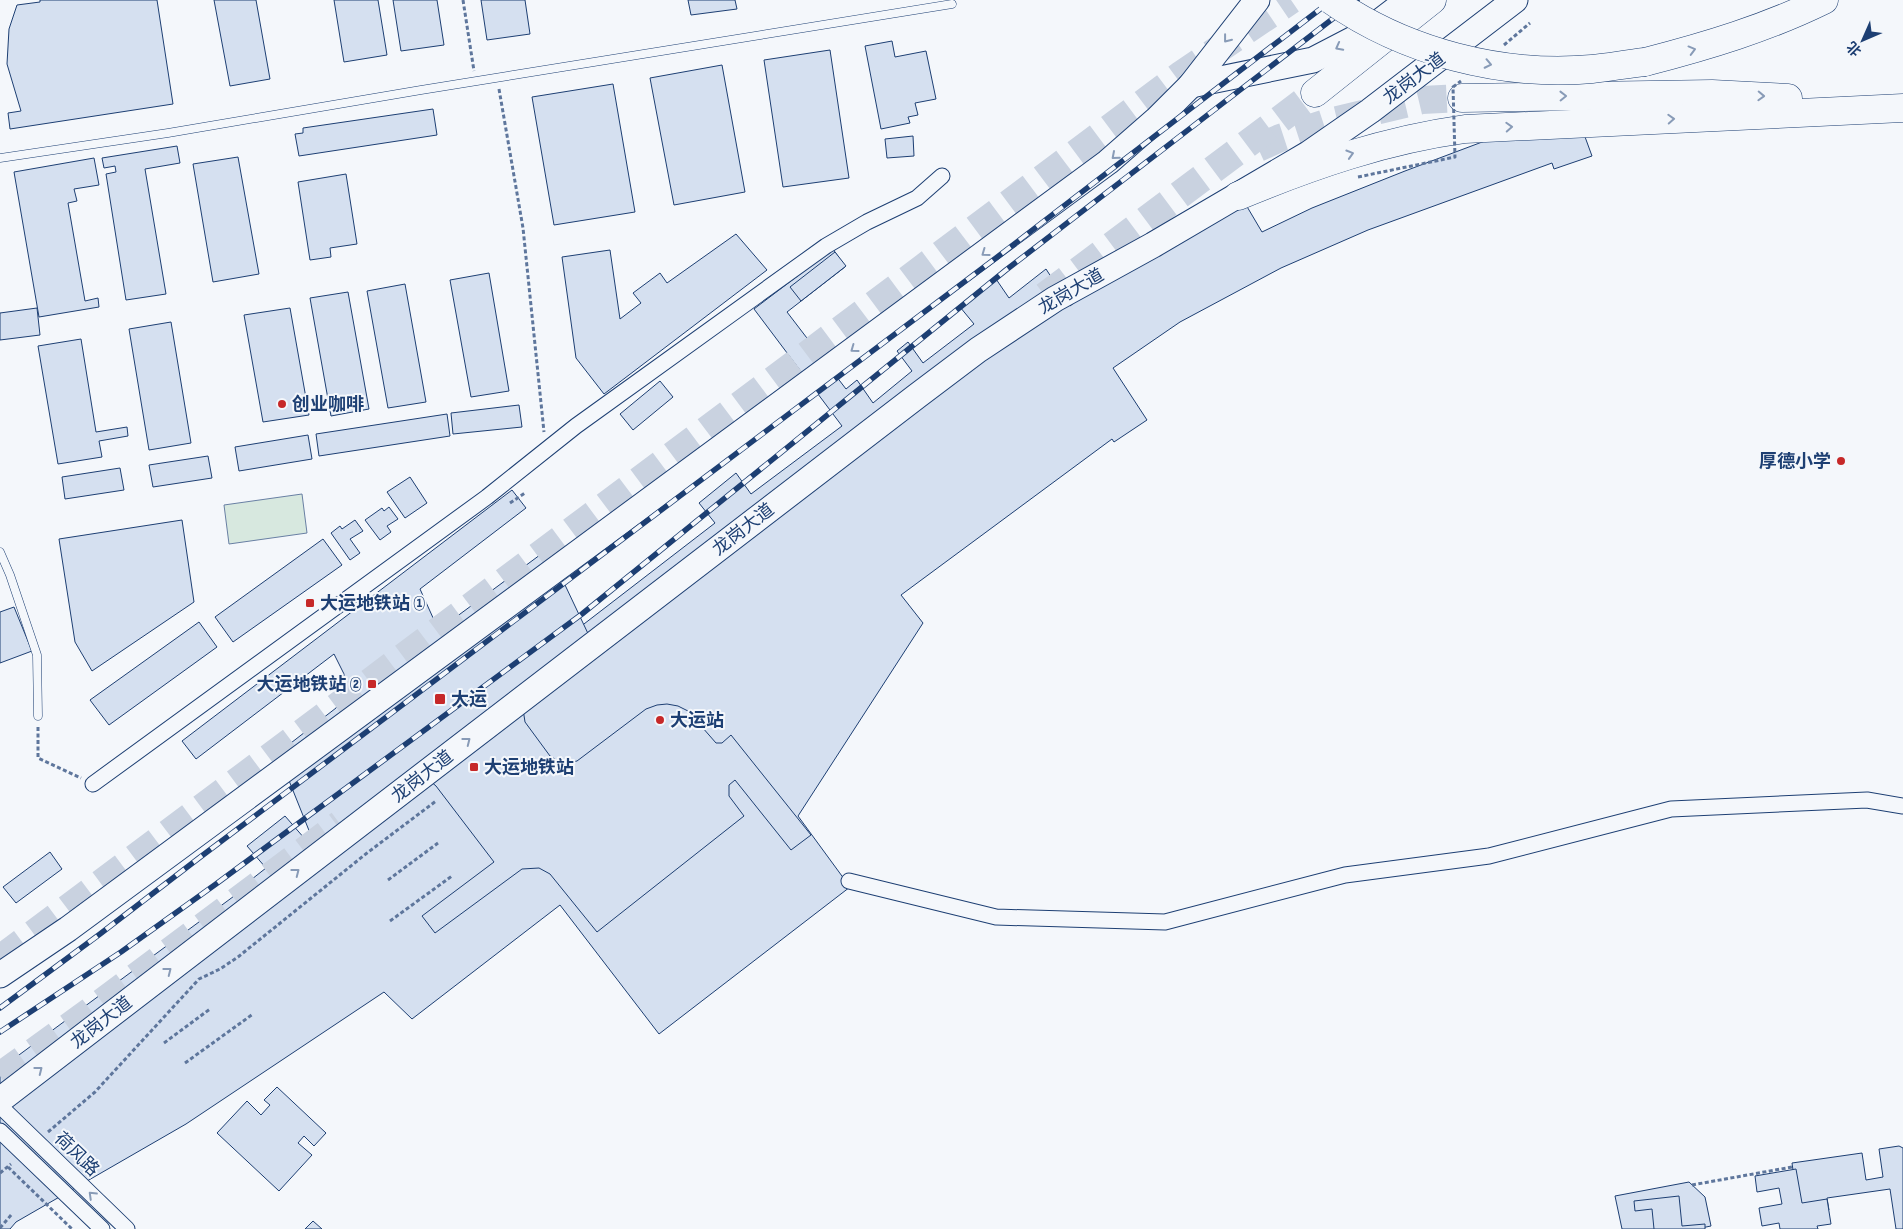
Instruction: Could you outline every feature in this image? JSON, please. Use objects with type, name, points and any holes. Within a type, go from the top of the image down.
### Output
[{"type":"highway","points":[[1331,0],[1371,24],[1411,43],[1457,57],[1502,66],[1542,70],[1591,69],[1645,62],[1697,49],[1753,30],[1824,0]]},
{"type":"highway","points":[[1315,93],[1432,0]]},
{"type":"highway","points":[[1465,87],[1776,97],[1903,108]]},
{"type":"highway","points":[[1238,196],[1311,167],[1381,145],[1423,135],[1465,129],[1903,108]]},
{"type":"main road","points":[[0,976],[84,918],[1108,162],[1156,120],[1191,85],[1257,0]]},
{"type":"main road","points":[[1191,85],[1313,60],[1365,33],[1408,0]]},
{"type":"main road","name":"龙岗大道","points":[[0,1100],[978,350],[1055,299],[1238,196],[1308,154],[1370,111],[1516,0]]},
{"type":"street","points":[[93,784],[487,496],[576,426],[826,246],[867,222],[917,198],[942,176]]},
{"type":"street","points":[[849,881],[996,917],[1165,922],[1345,875],[1489,856],[1672,809],[1867,800],[1903,806]]},
{"type":"street","name":"荷风路","points":[[0,1106],[127,1229]]},
{"type":"street","name":"荷风路","points":[[0,1131],[102,1229]]},
{"type":"street","points":[[36,1166],[49,1153]]},
{"type":"lane","points":[[0,158],[168,133],[952,4]]},
{"type":"lane","points":[[0,552],[10,575],[37,655],[38,716]]},
{"type":"path","points":[[463,0],[476,81]]},
{"type":"path","points":[[1502,46],[1530,23]]},
{"type":"path","points":[[497,78],[501,110],[524,228],[544,432]]},
{"type":"path","points":[[1358,177],[1455,157],[1453,87],[1465,87]]},
{"type":"path","points":[[510,503],[525,493]]},
{"type":"path","points":[[38,716],[38,758],[93,784]]},
{"type":"path","points":[[37,1142],[95,1092],[199,978],[220,969],[238,957],[367,853],[436,801]]},
{"type":"path","points":[[388,880],[438,843]]},
{"type":"path","points":[[390,921],[452,876]]},
{"type":"path","points":[[164,1043],[210,1009]]},
{"type":"path","points":[[185,1064],[253,1014]]},
{"type":"path","points":[[0,1172],[23,1154]]},
{"type":"path","points":[[8,1167],[72,1229]]},
{"type":"path","points":[[1692,1185],[1792,1167]]},
{"type":"path","points":[[0,1228],[12,1214]]},
{"type":"shaded area","points":[[302,494],[307,533],[229,544],[224,505]]},
{"type":"building","points":[[40,0],[157,0],[173,104],[10,129],[8,113],[21,111],[7,64],[9,29],[17,5],[40,2]]},
{"type":"building","points":[[214,0],[256,0],[270,79],[230,86]]},
{"type":"building","points":[[334,0],[378,0],[387,55],[344,62]]},
{"type":"building","points":[[393,0],[437,0],[444,45],[401,51]]},
{"type":"building","points":[[481,0],[525,0],[530,34],[487,40]]},
{"type":"building","points":[[688,0],[735,0],[737,9],[691,15]]},
{"type":"building","points":[[892,41],[895,57],[926,51],[936,99],[915,103],[918,115],[908,117],[910,123],[881,129],[865,46]]},
{"type":"building","points":[[830,50],[849,178],[783,187],[764,60]]},
{"type":"building","points":[[722,65],[745,192],[674,205],[650,78]]},
{"type":"building","points":[[613,84],[635,212],[554,225],[532,97]]},
{"type":"building","name":"大运站","points":[[1573,104],[1592,156],[1554,169],[1552,163],[1368,230],[1281,268],[1180,322],[1113,368],[1147,420],[1114,442],[1112,439],[901,595],[923,623],[798,816],[850,887],[659,1034],[560,905],[412,1019],[384,992],[186,1124],[16,1222],[10,1229],[0,1229],[0,1069],[249,885],[247,883],[266,868],[247,846],[285,816],[305,839],[715,523],[699,503],[736,473],[751,494],[842,426],[754,309],[833,249],[845,267],[787,312],[846,389],[857,380],[873,403],[912,371],[897,351],[908,342],[923,363],[974,324],[960,307],[996,279],[1009,298],[1046,269],[1070,306],[1101,281],[1236,188],[1262,232],[1312,208],[1538,121],[1536,117]]},
{"type":"building","points":[[433,109],[437,135],[299,156],[295,134],[303,133],[303,128]]},
{"type":"building","points":[[913,136],[914,156],[887,158],[885,139]]},
{"type":"building","points":[[177,146],[180,163],[145,169],[166,294],[126,300],[106,174],[116,172],[115,166],[104,168],[102,158]]},
{"type":"building","points":[[238,157],[259,274],[213,282],[193,164]]},
{"type":"building","points":[[94,158],[99,185],[74,189],[77,201],[68,203],[85,301],[98,298],[99,307],[39,317],[14,172]]},
{"type":"building","points":[[346,174],[357,244],[330,248],[331,257],[310,260],[298,182]]},
{"type":"building","points":[[736,234],[767,270],[604,394],[576,358],[562,257],[610,250],[620,319],[641,303],[633,293],[660,273],[667,283]]},
{"type":"building","points":[[835,252],[846,266],[801,301],[790,287]]},
{"type":"building","points":[[489,273],[509,391],[471,397],[450,280]]},
{"type":"building","points":[[405,284],[426,402],[388,408],[367,291]]},
{"type":"building","points":[[348,292],[369,409],[331,416],[310,298]]},
{"type":"building","points":[[37,308],[40,335],[0,340],[0,313]]},
{"type":"building","points":[[290,308],[309,415],[263,422],[244,315]]},
{"type":"building","points":[[171,322],[191,443],[149,450],[129,329]]},
{"type":"building","points":[[81,339],[96,432],[127,427],[128,436],[99,441],[102,457],[58,464],[38,346]]},
{"type":"building","points":[[660,381],[673,397],[633,430],[620,414]]},
{"type":"building","points":[[519,405],[522,427],[453,434],[451,413]]},
{"type":"building","points":[[447,414],[450,436],[319,456],[316,434]]},
{"type":"building","points":[[308,435],[312,459],[239,471],[235,447]]},
{"type":"building","points":[[208,456],[212,478],[153,487],[149,465]]},
{"type":"building","points":[[120,468],[124,490],[65,499],[62,477]]},
{"type":"building","points":[[410,477],[427,503],[405,518],[387,492]]},
{"type":"building","name":"大运站","points":[[512,490],[526,508],[420,589],[434,620],[452,620],[548,549],[592,642],[523,709],[525,722],[550,756],[558,761],[567,763],[577,761],[646,709],[667,704],[678,706],[688,711],[716,743],[722,743],[731,735],[811,835],[791,850],[735,780],[729,785],[729,796],[744,816],[597,932],[550,874],[539,868],[522,869],[435,933],[422,916],[494,862],[436,786],[429,780],[316,848],[278,753],[336,708],[340,702],[343,694],[344,674],[334,654],[196,759],[182,741]]},
{"type":"building","points":[[389,507],[398,519],[387,526],[391,532],[380,540],[365,520],[382,508],[384,511]]},
{"type":"building","points":[[182,520],[194,602],[92,671],[75,642],[59,539]]},
{"type":"building","points":[[355,520],[363,531],[350,539],[360,553],[350,560],[331,533],[340,526],[342,529]]},
{"type":"building","points":[[323,539],[342,565],[233,642],[215,617]]},
{"type":"building","points":[[14,607],[32,651],[0,663],[0,612]]},
{"type":"building","points":[[199,622],[217,647],[109,725],[90,700]]},
{"type":"building","points":[[50,852],[62,869],[16,903],[3,887]]},
{"type":"building","points":[[277,1087],[326,1133],[314,1146],[304,1136],[298,1143],[312,1155],[279,1191],[217,1133],[247,1101],[261,1115],[270,1105],[264,1100]]},
{"type":"building","points":[[1899,1146],[1903,1148],[1903,1229],[1896,1229],[1890,1189],[1827,1198],[1829,1210],[1799,1214],[1792,1163],[1862,1153],[1866,1180],[1883,1177],[1879,1149]]},
{"type":"building","points":[[1796,1169],[1802,1203],[1827,1199],[1831,1224],[1817,1226],[1818,1229],[1780,1229],[1779,1223],[1762,1226],[1759,1208],[1782,1204],[1779,1188],[1757,1192],[1755,1176]]},
{"type":"building","points":[[1689,1182],[1705,1197],[1711,1226],[1696,1229],[1622,1229],[1615,1196]]},
{"type":"building","points":[[1679,1196],[1682,1226],[1705,1224],[1705,1229],[1654,1229],[1652,1209],[1635,1211],[1634,1201]]},
{"type":"building","points":[[313,1221],[322,1229],[305,1229]]},
{"type":"tunnel","points":[[0,959],[1182,74],[1291,0]]},
{"type":"tunnel","points":[[1045,296],[1315,93]]},
{"type":"tunnel","points":[[1258,148],[1280,138],[1329,122],[1422,100],[1462,98]]},
{"type":"tunnel","points":[[0,1076],[81,1018],[340,824]]},
{"type":"railway","points":[[0,1008],[996,258],[1332,0]]},
{"type":"railway","points":[[0,1032],[121,952],[216,884],[582,614],[1006,270],[1357,0]]},
{"type":"place","name":"创业咖啡","points":[[282,404]]},
{"type":"place","name":"厚德小学","points":[[1841,461]]},
{"type":"place","name":"大运地铁站 ①","points":[[310,603]]},
{"type":"place","name":"大运地铁站 ②","points":[[372,684]]},
{"type":"place","name":"大运","points":[[440,699]]},
{"type":"place","name":"大运站","points":[[660,720]]},
{"type":"place","name":"大运地铁站","points":[[474,767]]}]
